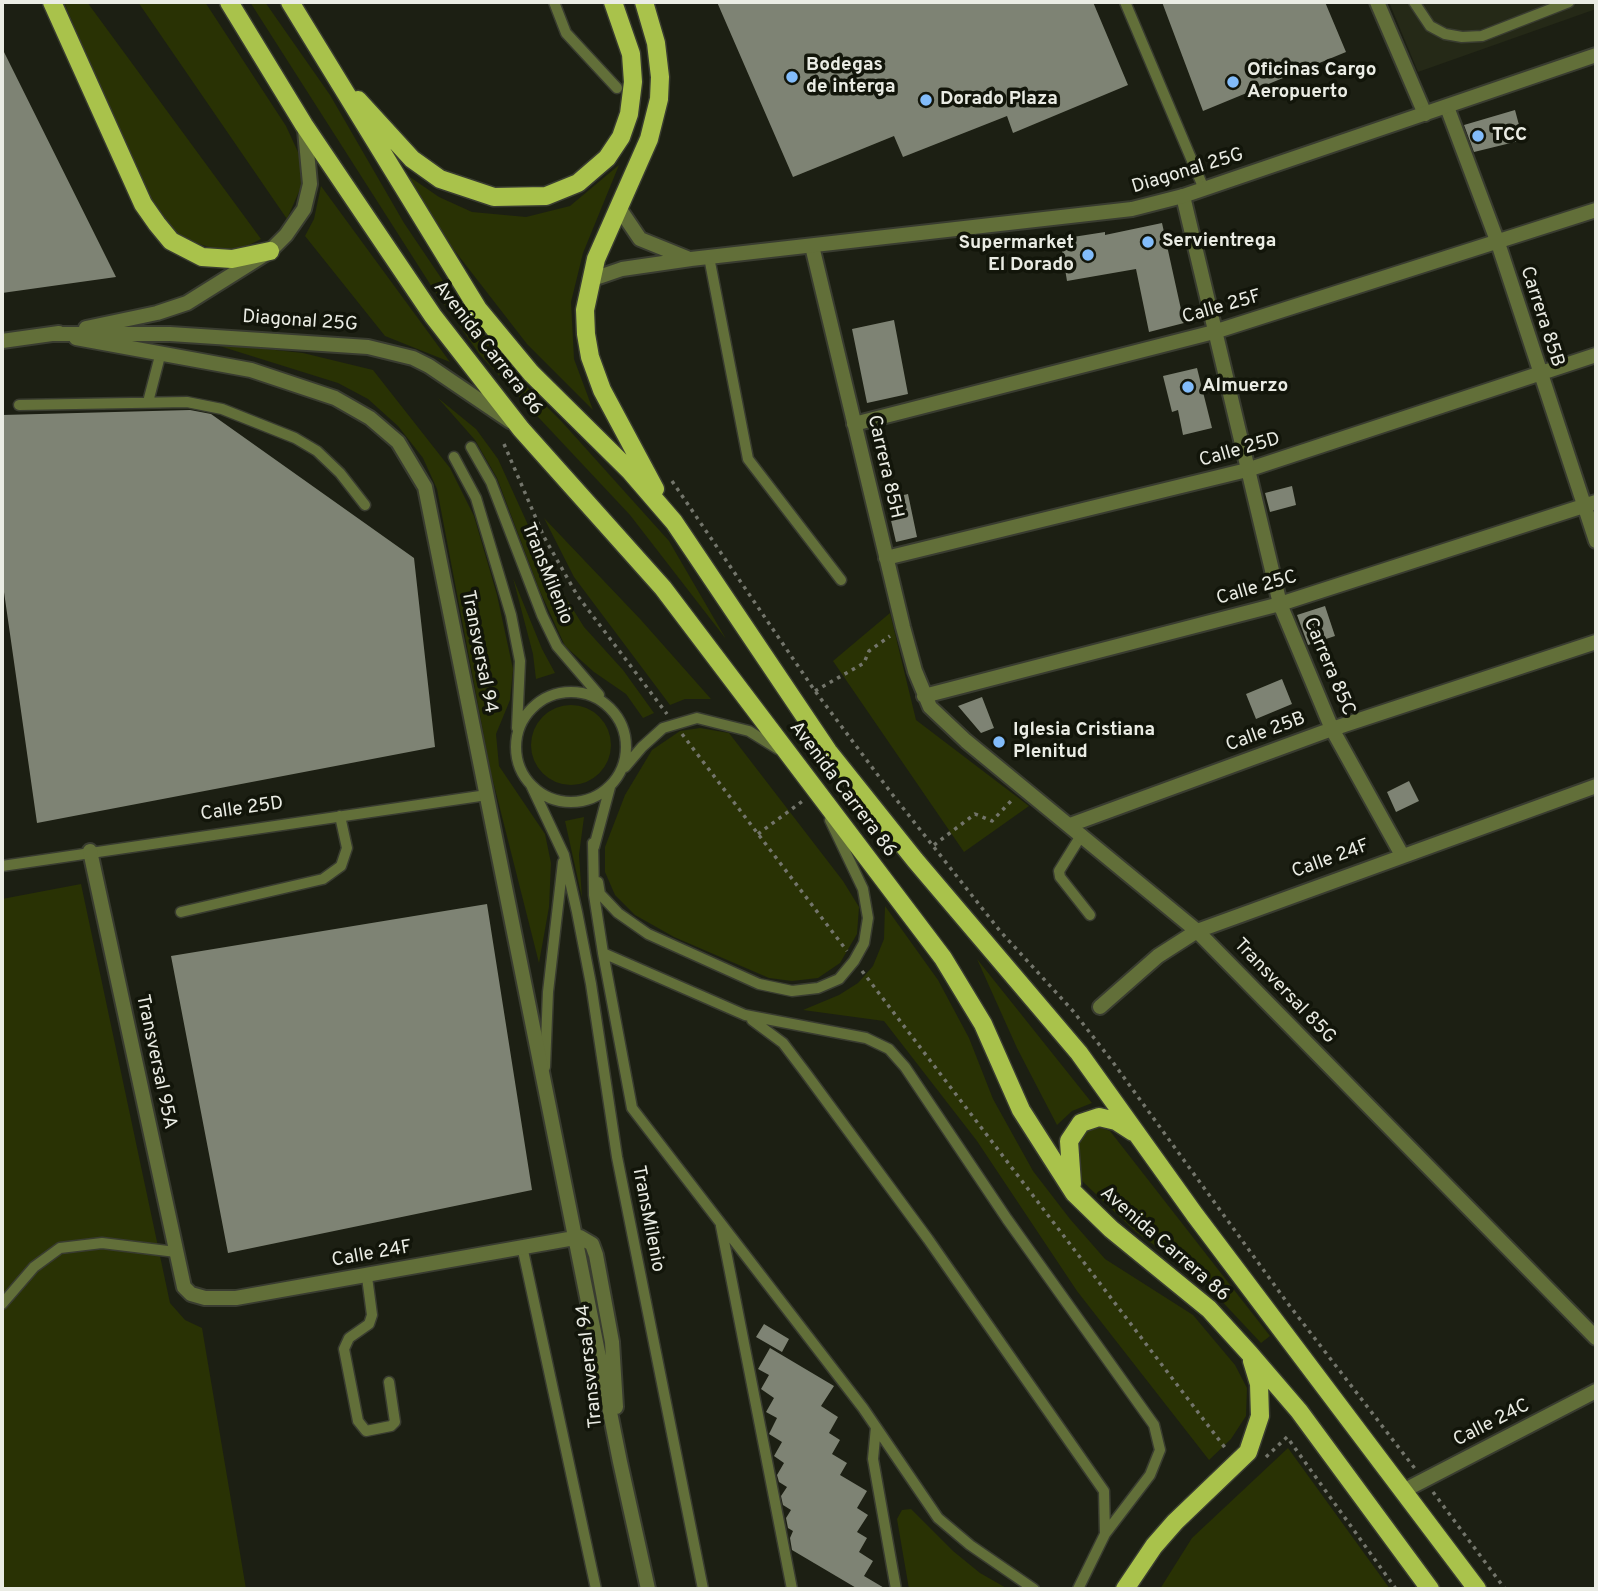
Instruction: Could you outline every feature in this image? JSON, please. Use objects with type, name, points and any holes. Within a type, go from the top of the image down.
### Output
[{"type":"main road","points":[[52,2],[143,204],[171,241],[202,257],[232,259],[270,251]]},
{"type":"main road","name":"Avenida Carrera 86","points":[[229,2],[304,125],[433,316],[521,429],[663,588],[965,990],[1021,1110],[1074,1193],[1111,1230],[1190,1291],[1250,1354],[1299,1411],[1430,1589]]},
{"type":"main road","name":"Avenida Carrera 86","points":[[290,2],[478,309],[531,373],[630,471],[674,523],[828,751],[915,860],[1079,1053],[1195,1215],[1405,1490],[1477,1589]]},
{"type":"main road","points":[[330,69],[412,159],[440,179],[494,197],[546,196],[578,184],[607,158],[625,125],[633,82],[631,54],[613,2]]},
{"type":"main road","points":[[644,2],[656,43],[660,77],[659,99],[649,139],[596,259],[585,310],[586,334],[595,374],[674,523]]},
{"type":"main road","points":[[1074,1193],[1068,1150],[1073,1131],[1081,1123],[1099,1117],[1116,1121],[1142,1138]]},
{"type":"main road","points":[[1125,1589],[1154,1546],[1175,1522],[1248,1451],[1261,1416],[1261,1400],[1250,1354]]},
{"type":"street","points":[[1377,2],[1425,114]]},
{"type":"street","name":"Diagonal 25G","points":[[590,280],[622,270],[691,259],[1132,209],[1183,196],[1596,55]]},
{"type":"street","name":"Carrera 85B","points":[[1447,107],[1497,243],[1540,376],[1590,504],[1596,541]]},
{"type":"street","name":"Diagonal 25G","points":[[2,341],[53,334],[180,306],[205,295],[270,251],[286,235],[304,209],[310,184],[310,156],[304,125]]},
{"type":"street","name":"Carrera 85C","points":[[1183,196],[1280,604],[1332,729],[1402,855]]},
{"type":"street","name":"Diagonal 25G","points":[[620,208],[640,239],[651,246],[691,259]]},
{"type":"street","name":"Calle 25F","points":[[854,424],[1214,332],[1596,210]]},
{"type":"street","name":"Carrera 85H","points":[[812,246],[903,627],[924,696]]},
{"type":"street","name":"Diagonal 25G","points":[[53,334],[277,339],[384,350],[413,358],[442,373],[521,429]]},
{"type":"street","name":"Transversal 94","points":[[53,334],[251,370],[335,398],[370,418],[398,442],[425,487],[574,1237],[586,1240],[596,1255],[612,1342],[620,1462],[648,1589]]},
{"type":"street","name":"Calle 25D","points":[[886,558],[1247,470],[1540,376],[1596,355]]},
{"type":"street","name":"Calle 25C","points":[[924,696],[1280,604],[1590,504]]},
{"type":"street","name":"Calle 25B","points":[[1076,830],[1332,729],[1596,642]]},
{"type":"street","name":"Transversal 85G","points":[[924,696],[938,716],[1197,931],[1596,1338]]},
{"type":"street","name":"Calle 24F","points":[[1100,1007],[1158,956],[1197,931],[1596,786]]},
{"type":"street","name":"Transversal 95A","points":[[90,851],[181,1282]]},
{"type":"street","name":"Calle 24F","points":[[181,1282],[191,1294],[205,1298],[236,1298],[367,1277],[574,1237]]},
{"type":"street","name":"Calle 24C","points":[[1405,1490],[1596,1391]]},
{"type":"lane","points":[[554,2],[566,33],[617,88]]},
{"type":"lane","points":[[1125,2],[1204,189]]},
{"type":"lane","points":[[1414,2],[1430,26],[1445,34],[1462,37],[1482,36],[1569,2]]},
{"type":"lane","points":[[709,257],[748,459],[841,580]]},
{"type":"lane","points":[[148,402],[161,352]]},
{"type":"lane","points":[[19,405],[187,402],[222,409],[295,438],[317,451],[341,473],[365,505]]},
{"type":"lane","name":"TransMilenio","points":[[471,447],[491,482],[557,646],[606,703]]},
{"type":"lane","name":"TransMilenio","points":[[454,457],[476,498],[511,615],[520,661],[517,736]]},
{"type":"lane","points":[[621,773],[627,755],[626,735],[619,717],[606,703],[590,694],[571,690],[552,694],[536,704],[524,718],[517,736],[516,753],[521,771],[531,785],[545,796],[561,802],[579,802],[596,797],[610,787],[642,747],[663,728],[697,718],[732,724],[759,735],[787,755]]},
{"type":"lane","name":"TransMilenio","points":[[531,785],[564,855],[591,984],[620,1170],[703,1589]]},
{"type":"lane","name":"TransMilenio","points":[[610,787],[593,843],[594,895],[632,1108],[876,1427],[938,1518],[970,1545],[1034,1589]]},
{"type":"lane","name":"TransMilenio","points":[[593,843],[600,894],[618,914],[648,934],[760,984],[792,991],[818,988],[839,979],[854,961],[864,943],[868,918],[863,889],[817,794]]},
{"type":"lane","name":"Calle 25D","points":[[2,866],[487,795]]},
{"type":"lane","points":[[181,912],[323,879],[341,866],[347,848],[340,816]]},
{"type":"lane","points":[[1076,830],[1059,871],[1060,877],[1090,915]]},
{"type":"lane","points":[[545,1084],[548,992],[564,855]]},
{"type":"lane","points":[[603,953],[745,1015],[783,1043],[928,1239],[1104,1491],[1105,1534]]},
{"type":"lane","points":[[745,1015],[866,1038],[889,1049],[905,1067],[1007,1219],[1154,1426],[1160,1450],[1150,1475],[1105,1534],[1078,1589]]},
{"type":"lane","name":"TransMilenio","points":[[720,1222],[792,1589]]},
{"type":"lane","points":[[2,1304],[34,1268],[60,1248],[102,1243],[176,1252]]},
{"type":"lane","points":[[522,1246],[596,1589]]},
{"type":"lane","points":[[367,1277],[372,1315],[369,1324],[349,1338],[344,1349],[358,1421],[366,1430],[391,1426],[395,1422],[388,1382]]},
{"type":"lane","points":[[876,1427],[873,1459],[896,1589]]},
{"type":"path","points":[[669,477],[815,691],[1000,931],[1073,1011],[1112,1061],[1286,1301],[1505,1589]]},
{"type":"path","points":[[815,691],[864,663],[869,651],[903,627]]},
{"type":"path","points":[[934,845],[975,814],[992,821],[1024,788]]},
{"type":"path","points":[[758,834],[817,794]]},
{"type":"path","points":[[1248,1451],[1261,1462],[1287,1437],[1396,1589]]},
{"type":"shaded area","points":[[1389,2],[1596,2],[1596,9],[1418,72]]},
{"type":"green space","points":[[64,2],[87,2],[261,239],[237,251],[221,251],[184,239],[167,224],[147,199]]},
{"type":"green space","points":[[138,2],[205,2],[286,126],[298,152],[302,168],[301,187],[287,219]]},
{"type":"green space","points":[[250,2],[265,2],[330,95],[404,223],[462,309],[523,383],[562,422],[669,541],[726,639],[630,515],[480,355],[430,284]]},
{"type":"green space","points":[[619,165],[583,253],[571,302],[574,359],[593,410],[527,344],[451,246],[407,175],[439,197],[472,212],[526,217],[570,206]]},
{"type":"green space","points":[[321,186],[450,362],[385,336],[305,236],[314,219]]},
{"type":"green space","points":[[210,343],[303,353],[373,370],[450,468],[474,516],[497,595],[513,669],[510,700],[496,734],[499,766],[545,834],[551,863],[549,907],[539,963],[491,773],[437,489],[423,458],[398,426],[368,399],[338,383]]},
{"type":"green space","points":[[438,398],[476,429],[498,459],[549,571],[584,627],[623,670],[654,713],[643,718],[626,694],[594,672],[565,646],[539,589],[497,478],[475,440]]},
{"type":"green space","points":[[544,518],[641,620],[711,699],[685,699],[670,705],[574,577]]},
{"type":"green space","points":[[513,578],[542,649],[555,673],[536,679],[533,654]]},
{"type":"green space","points":[[890,613],[916,720],[1029,806],[964,852],[833,661]]},
{"type":"green space","points":[[563,705],[579,705],[600,716],[611,737],[611,753],[600,774],[579,785],[563,785],[549,779],[537,767],[531,753],[531,737],[537,723],[549,711]]},
{"type":"green space","points":[[700,728],[729,733],[843,881],[859,907],[857,934],[840,963],[818,978],[792,981],[769,978],[674,937],[635,915],[615,895],[605,872],[605,847],[625,795],[652,750],[680,731]]},
{"type":"green space","points":[[584,817],[579,855],[582,898],[565,821]]},
{"type":"green space","points":[[81,884],[170,1303],[185,1320],[202,1328],[246,1589],[2,1589],[2,899]]},
{"type":"green space","points":[[885,906],[938,980],[969,1038],[993,1099],[1033,1171],[1105,1259],[1193,1315],[1235,1365],[1247,1388],[1246,1416],[1231,1439],[1209,1460],[1077,1291],[977,1141],[884,1021],[803,1010],[839,995],[858,983],[873,966],[884,939]]},
{"type":"green space","points":[[977,959],[1092,1103],[1072,1111],[1057,1125],[1017,1048]]},
{"type":"green space","points":[[1097,1126],[1110,1131],[1270,1336],[1261,1343],[1201,1279],[1136,1232],[1081,1180],[1075,1162],[1075,1150],[1087,1128]]},
{"type":"green space","points":[[1288,1448],[1390,1589],[1160,1589],[1192,1538]]},
{"type":"green space","points":[[911,1509],[953,1551],[980,1573],[1008,1589],[909,1589],[897,1519],[902,1510]]},
{"type":"building","name":"Dorado Plaza","points":[[717,2],[1093,2],[1128,85],[1013,133],[1007,116],[903,157],[894,136],[793,177]]},
{"type":"building","name":"Oficinas Cargo Aeropuerto","points":[[1162,2],[1325,2],[1346,52],[1203,111]]},
{"type":"building","points":[[2,48],[116,277],[2,293]]},
{"type":"building","points":[[1515,110],[1523,140],[1474,152],[1464,125]]},
{"type":"building","points":[[1162,223],[1184,323],[1149,332],[1136,269],[1067,281],[1060,239],[1105,232],[1105,235]]},
{"type":"building","points":[[894,320],[908,394],[867,403],[852,329]]},
{"type":"building","points":[[1197,368],[1212,428],[1183,435],[1178,410],[1172,412],[1163,376]]},
{"type":"building","points":[[190,410],[211,414],[414,558],[435,747],[37,823],[2,578],[2,415]]},
{"type":"building","points":[[1292,486],[1296,505],[1270,512],[1265,493]]},
{"type":"building","points":[[908,494],[917,537],[896,542],[886,499]]},
{"type":"building","points":[[1325,606],[1335,636],[1308,645],[1297,615]]},
{"type":"building","points":[[1282,679],[1292,704],[1256,719],[1246,694]]},
{"type":"building","points":[[982,697],[994,728],[981,733],[958,706]]},
{"type":"building","points":[[1409,781],[1419,801],[1396,812],[1387,792]]},
{"type":"building","points":[[487,904],[532,1190],[228,1253],[171,956]]},
{"type":"building","points":[[764,1324],[789,1339],[782,1352],[756,1337]]},
{"type":"building","points":[[770,1348],[834,1386],[821,1406],[838,1417],[829,1433],[840,1440],[832,1454],[847,1463],[840,1475],[867,1491],[857,1508],[868,1515],[857,1532],[867,1538],[859,1552],[873,1561],[864,1576],[886,1589],[858,1589],[792,1550],[790,1538],[793,1531],[788,1528],[786,1518],[791,1510],[783,1505],[781,1496],[787,1487],[779,1482],[777,1475],[784,1463],[774,1456],[782,1442],[769,1434],[777,1418],[766,1412],[774,1398],[761,1389],[769,1375],[758,1369]]},
{"type":"place","name":"Bodegas de interga","points":[[792,77]]},
{"type":"place","name":"Oficinas Cargo Aeropuerto","points":[[1233,82]]},
{"type":"place","name":"Dorado Plaza","points":[[926,100]]},
{"type":"place","name":"TCC","points":[[1478,136]]},
{"type":"place","name":"Servientrega","points":[[1148,242]]},
{"type":"place","name":"Supermarket El Dorado","points":[[1088,255]]},
{"type":"place","name":"Almuerzo","points":[[1188,387]]},
{"type":"place","name":"Iglesia Cristiana Plenitud","points":[[999,742]]}]
